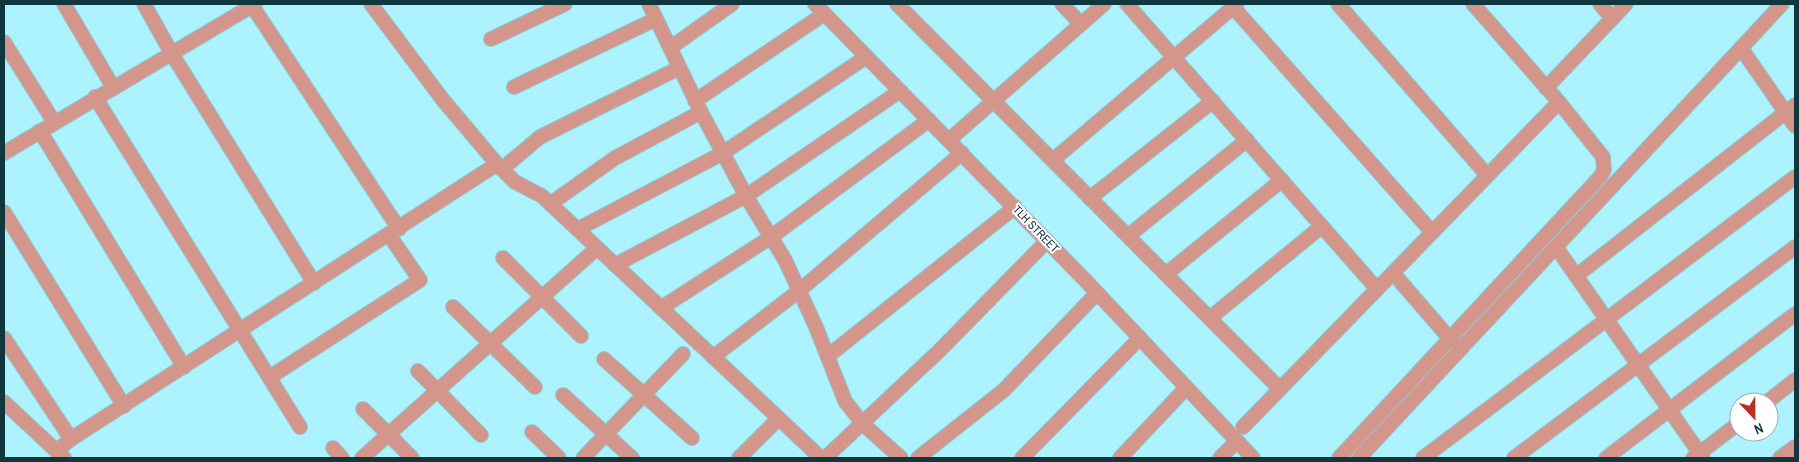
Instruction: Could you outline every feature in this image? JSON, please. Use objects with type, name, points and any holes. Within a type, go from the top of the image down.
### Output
[{"type":"street","points":[[64,4],[114,87]]},
{"type":"street","points":[[144,4],[172,54],[314,283]]},
{"type":"street","points":[[4,153],[253,4],[394,232],[420,280],[270,377]]},
{"type":"street","points":[[371,4],[443,100],[500,167],[516,182],[542,196],[821,458]]},
{"type":"street","points":[[491,39],[565,4]]},
{"type":"street","points":[[649,4],[698,107],[800,290],[845,401],[863,424],[901,458]]},
{"type":"street","points":[[670,48],[732,4]]},
{"type":"street","points":[[897,4],[1280,389]]},
{"type":"street","points":[[1062,4],[1081,24]]},
{"type":"street","points":[[949,140],[1104,4]]},
{"type":"street","points":[[1127,4],[1376,289]]},
{"type":"street","points":[[1338,4],[1487,175]]},
{"type":"street","points":[[1339,458],[1451,340],[1594,184],[1604,170],[1603,157],[1559,102],[1473,4]]},
{"type":"street","points":[[1600,4],[1612,18]]},
{"type":"street","points":[[1546,88],[1626,4]]},
{"type":"street","points":[[1359,458],[1782,4]]},
{"type":"street","points":[[1052,160],[1235,6],[1432,232]]},
{"type":"street","points":[[550,204],[615,158],[698,107],[820,9]]},
{"type":"street","name":"TLH STREET","points":[[820,9],[1047,241],[1253,458]]},
{"type":"street","points":[[514,86],[656,19]]},
{"type":"street","points":[[4,42],[54,122]]},
{"type":"street","points":[[1741,48],[1791,108],[1795,126]]},
{"type":"street","points":[[578,230],[723,153],[866,57]]},
{"type":"street","points":[[4,402],[60,455],[71,439],[394,232],[500,167],[540,137],[679,68]]},
{"type":"street","points":[[615,265],[746,196],[900,91]]},
{"type":"street","points":[[95,97],[242,330],[300,427]]},
{"type":"street","points":[[1090,198],[1213,102]]},
{"type":"street","points":[[1243,427],[1559,102]]},
{"type":"street","points":[[1576,276],[1791,108]]},
{"type":"street","points":[[661,308],[771,237],[929,120]]},
{"type":"street","points":[[40,131],[184,367]]},
{"type":"street","points":[[1128,236],[1247,140]]},
{"type":"street","points":[[713,357],[800,290],[962,153]]},
{"type":"street","points":[[1423,458],[1795,177]]},
{"type":"street","points":[[1166,274],[1282,180]]},
{"type":"street","points":[[828,356],[1014,207]]},
{"type":"street","points":[[4,212],[124,406]]},
{"type":"street","points":[[1210,318],[1322,226]]},
{"type":"street","points":[[825,458],[863,424],[1047,241]]},
{"type":"street","points":[[1514,458],[1795,246]]},
{"type":"street","points":[[1556,247],[1670,411],[1698,457],[1729,431]]},
{"type":"street","points":[[362,458],[597,248]]},
{"type":"street","points":[[503,258],[581,336]]},
{"type":"street","points":[[1393,273],[1451,340]]},
{"type":"street","points":[[918,458],[1004,390],[1097,293]]},
{"type":"street","points":[[453,307],[535,387]]},
{"type":"street","points":[[1606,458],[1795,314]]},
{"type":"street","points":[[4,338],[71,439]]},
{"type":"street","points":[[1022,458],[1140,338]]},
{"type":"street","points":[[583,458],[683,354]]},
{"type":"street","points":[[604,359],[692,438]]},
{"type":"street","points":[[418,371],[481,435]]},
{"type":"street","points":[[1779,393],[1795,380]]},
{"type":"street","points":[[1120,458],[1186,388]]},
{"type":"street","points":[[564,395],[632,458]]},
{"type":"street","points":[[363,409],[412,458]]},
{"type":"street","points":[[738,458],[778,418]]},
{"type":"street","points":[[532,432],[559,458]]},
{"type":"street","points":[[1220,458],[1237,441]]},
{"type":"street","points":[[1780,458],[1795,447]]}]
